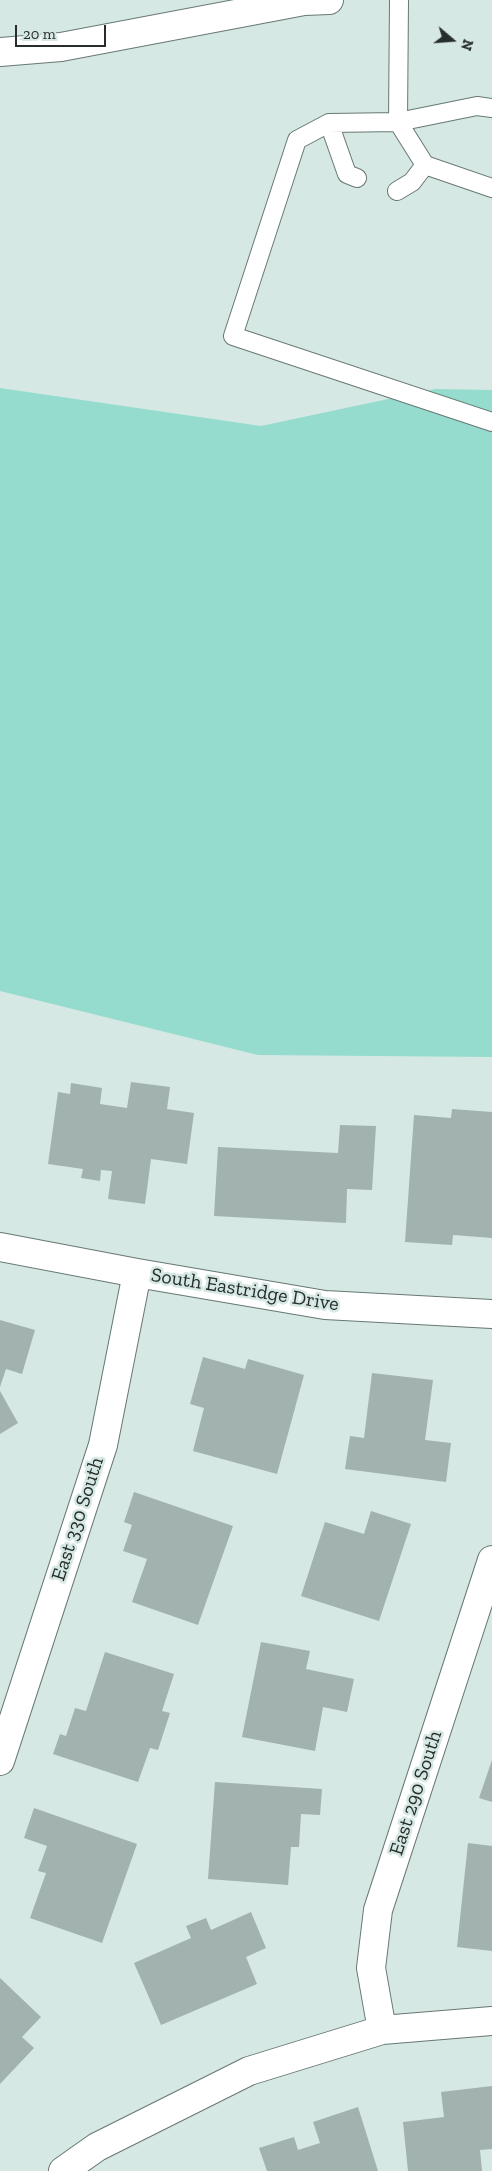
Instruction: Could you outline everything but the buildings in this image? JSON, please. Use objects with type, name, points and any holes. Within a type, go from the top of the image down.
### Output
[{"type":"street","points":[[0,52],[61,47],[304,2],[329,0]]},
{"type":"street","name":"South Eastridge Drive","points":[[0,1247],[137,1273],[325,1305],[492,1314]]},
{"type":"street","name":"East 330 South","points":[[0,1760],[103,1445],[137,1273]]},
{"type":"street","name":"East 290 South","points":[[382,2030],[371,1968],[378,1910],[492,1560]]},
{"type":"street","points":[[63,2171],[97,2147],[248,2071],[382,2030],[492,2021]]},
{"type":"lane","points":[[399,0],[398,122],[425,165],[492,188]]},
{"type":"lane","points":[[492,108],[477,106],[398,122],[328,123],[297,140],[233,336],[492,422]]},
{"type":"lane","points":[[328,123],[347,174],[357,178]]},
{"type":"lane","points":[[397,191],[412,182],[425,165]]},
{"type":"green space","points":[[0,388],[261,426],[435,389],[492,390],[492,1057],[258,1055],[0,991]]}]
